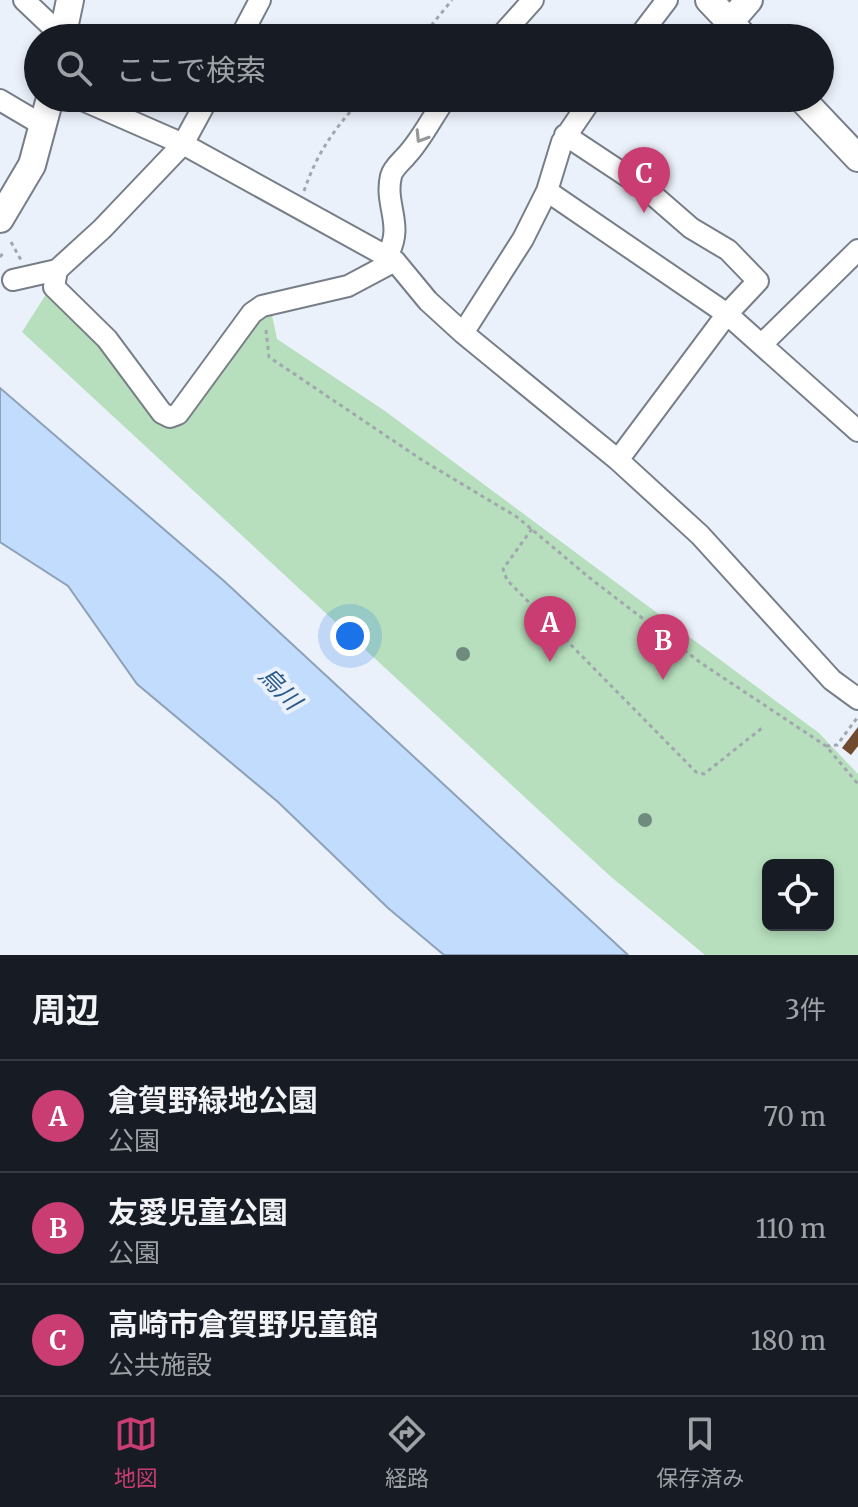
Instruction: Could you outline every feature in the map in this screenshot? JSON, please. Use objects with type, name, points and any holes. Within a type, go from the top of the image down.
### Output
[{"type":"main road","points":[[65,24],[70,0]]},
{"type":"main road","points":[[709,0],[732,24]]},
{"type":"main road","points":[[740,24],[749,0]]},
{"type":"main road","points":[[0,219],[32,165],[47,112]]},
{"type":"main road","points":[[814,112],[858,158]]},
{"type":"street","points":[[24,0],[48,24]]},
{"type":"street","points":[[247,24],[260,0]]},
{"type":"street","points":[[512,24],[533,0]]},
{"type":"street","points":[[649,24],[667,0]]},
{"type":"street","points":[[0,100],[44,126]]},
{"type":"street","points":[[110,112],[183,144],[391,258],[463,333],[618,460],[700,535],[832,680],[858,699]]},
{"type":"street","points":[[13,280],[57,270],[102,229],[183,144],[200,112]]},
{"type":"street","points":[[391,258],[396,220],[389,197],[391,172],[414,148],[437,112]]},
{"type":"street","points":[[463,333],[523,239],[547,191],[565,135],[582,112]]},
{"type":"street","points":[[565,135],[645,188],[691,228],[728,250],[758,281],[727,314],[618,460]]},
{"type":"street","points":[[547,191],[727,314],[858,431]]},
{"type":"street","points":[[763,343],[858,250]]},
{"type":"street","points":[[57,270],[54,287],[107,339],[162,413],[170,417],[178,414],[252,313],[262,306],[348,286],[391,258]]},
{"type":"path","points":[[432,24],[452,0]]},
{"type":"path","points":[[304,189],[312,165],[334,127],[349,112]]},
{"type":"path","points":[[262,306],[269,357],[532,529],[591,579],[701,663],[826,746],[858,784]]},
{"type":"path","points":[[532,529],[503,569],[507,580],[696,772],[704,774],[762,728]]},
{"type":"path","points":[[826,746],[837,745],[858,717]]},
{"type":"green space","points":[[50,288],[169,421],[255,318],[271,310],[277,339],[385,411],[819,733],[858,774],[858,955],[705,955],[610,876],[22,332]]},
{"type":"water","name":"烏川","points":[[0,388],[224,581],[628,955],[444,955],[388,908],[278,802],[137,684],[68,586],[0,542]]},
{"type":"building","points":[[858,727],[858,746],[851,755],[842,748]]},
{"type":"place","name":"高崎市倉賀野児童館","points":[[644,213]]},
{"type":"place","name":"倉賀野緑地公園","points":[[550,662]]},
{"type":"place","name":"友愛児童公園","points":[[663,680]]}]
